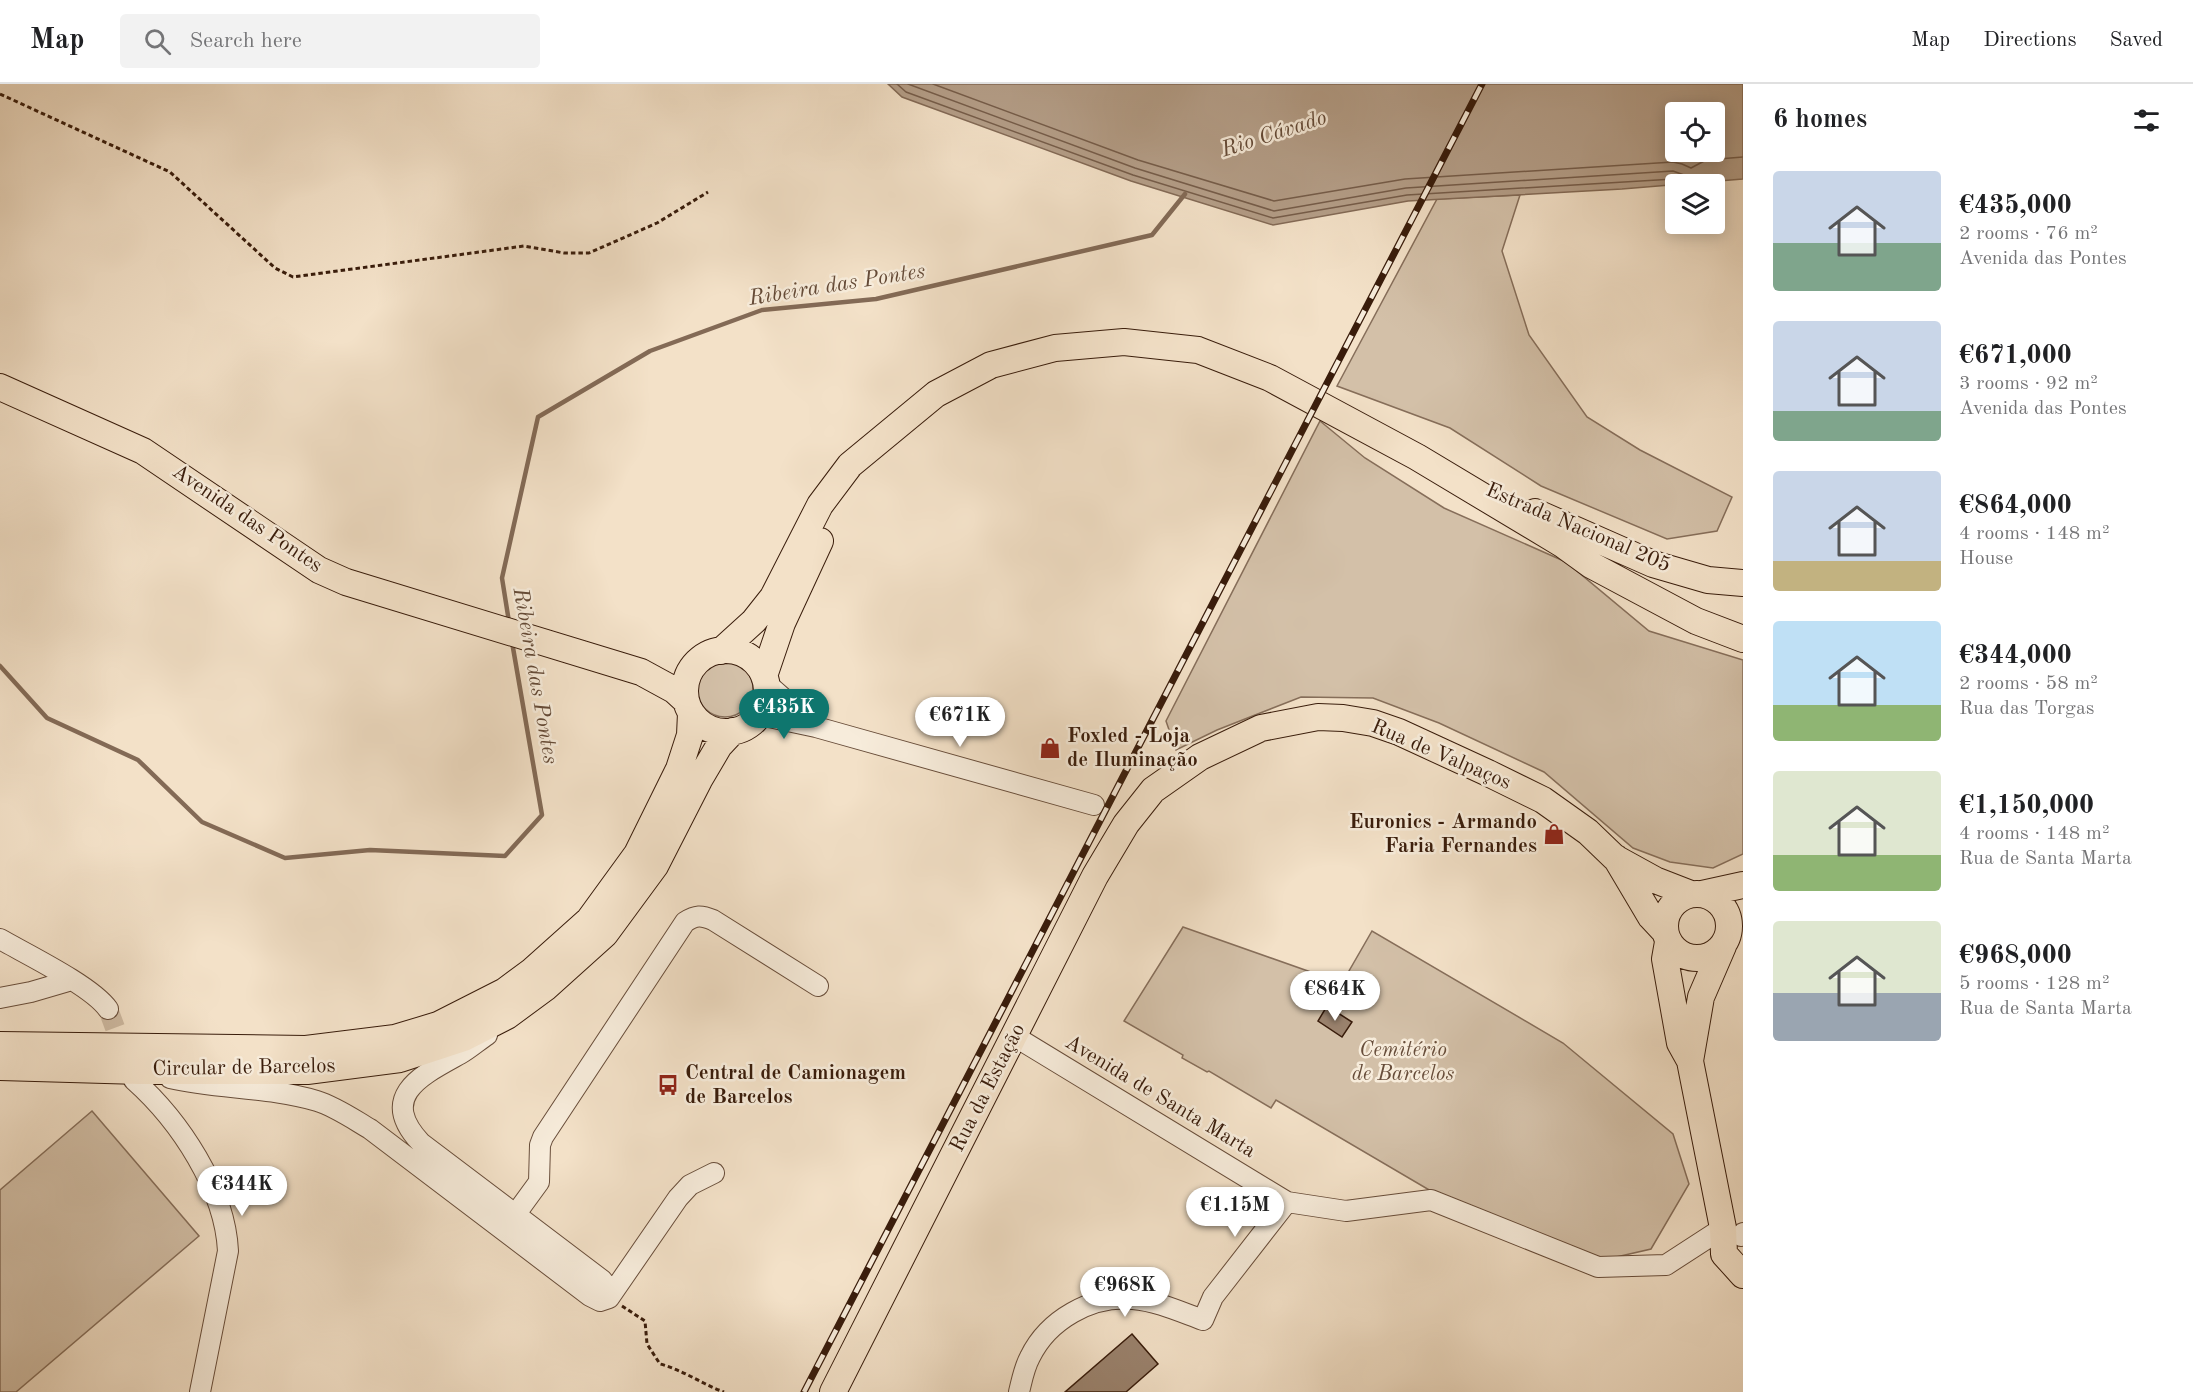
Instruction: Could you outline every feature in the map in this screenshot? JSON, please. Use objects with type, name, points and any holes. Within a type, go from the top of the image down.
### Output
[{"type":"main road","name":"Estrada Nacional 205","points":[[711,655],[754,621],[773,597],[820,505],[850,465],[936,394],[991,366],[1055,348],[1124,342],[1198,350],[1270,378],[1417,457],[1562,544]]},
{"type":"main road","name":"Avenida das Pontes","points":[[0,387],[143,451],[319,570],[346,582],[640,672],[674,690],[689,707]]},
{"type":"main road","name":"Estrada Nacional 205","points":[[765,680],[782,623],[834,512],[886,435]]},
{"type":"main road","name":"Estrada Nacional 205","points":[[1417,457],[1653,564],[1708,580],[1743,583]]},
{"type":"main road","points":[[1562,544],[1652,580],[1730,596],[1743,596]]},
{"type":"main road","points":[[1562,544],[1591,565],[1696,621],[1743,639]]},
{"type":"main road","name":"Avenida das Pontes","points":[[640,672],[711,655]]},
{"type":"main road","points":[[711,655],[744,655],[753,661],[765,680],[767,693],[759,716],[752,723],[733,732],[721,732],[709,728],[699,722],[689,707],[685,690],[687,678],[692,668],[711,655]]},
{"type":"main road","name":"Circular de Barcelos","points":[[0,1045],[306,1049],[395,1038],[438,1025],[505,991],[532,971],[589,920],[637,854],[679,769],[690,735],[689,707]]},
{"type":"main road","name":"Rua de Valpaços","points":[[1153,790],[1200,757],[1261,729],[1318,717],[1373,723],[1399,732],[1543,800],[1588,832],[1615,858],[1666,937]]},
{"type":"main road","name":"Circular de Barcelos","points":[[0,1067],[137,1075],[307,1071],[400,1059],[464,1038],[507,1016],[544,988],[605,934],[655,866],[699,780],[719,746],[733,732]]},
{"type":"main road","name":"Rua da Estação","points":[[833,1392],[1095,876],[1126,824],[1153,790]]},
{"type":"main road","name":"Rua de Valpaços","points":[[1615,858],[1655,880],[1697,894]]},
{"type":"main road","points":[[1743,885],[1681,898],[1667,912],[1665,959],[1680,1043],[1690,1061],[1737,1234],[1724,1254],[1743,1275]]},
{"type":"main road","points":[[1690,1061],[1701,997],[1731,935],[1727,915],[1721,905],[1713,898],[1697,894]]},
{"type":"main road","points":[[1666,937],[1681,955],[1690,958],[1708,957],[1731,935]]},
{"type":"street","points":[[765,680],[816,727]]},
{"type":"street","points":[[759,716],[816,727],[1094,805]]},
{"type":"street","points":[[504,1230],[539,1182],[540,1145],[543,1137],[685,922],[693,916],[702,915],[713,920],[818,986]]},
{"type":"street","points":[[0,939],[72,980],[103,1002],[108,1009]]},
{"type":"street","points":[[0,998],[49,988],[72,980]]},
{"type":"street","points":[[507,1016],[463,1053],[428,1071],[414,1083],[407,1094],[404,1107],[405,1119],[411,1132],[421,1143],[602,1280],[609,1288],[609,1298]]},
{"type":"street","name":"Avenida de Santa Marta","points":[[1014,1036],[1287,1202],[1346,1211],[1431,1200],[1598,1267],[1666,1265],[1737,1234]]},
{"type":"street","points":[[137,1075],[286,1094],[319,1102],[345,1114],[370,1129],[590,1296],[600,1301],[609,1298],[678,1198],[690,1185],[714,1173]]},
{"type":"street","points":[[137,1075],[184,1138],[210,1186],[226,1230],[228,1251],[200,1392]]},
{"type":"street","points":[[1019,1392],[1024,1370],[1040,1340],[1053,1326],[1077,1309],[1104,1300],[1132,1298],[1160,1304],[1203,1320],[1213,1297],[1287,1202]]},
{"type":"path","points":[[0,94],[171,172],[275,268],[293,277],[524,246],[564,253],[589,253],[657,223],[708,192]]},
{"type":"path","points":[[609,1298],[645,1321],[647,1344],[660,1364],[677,1368],[692,1378],[724,1392]]},
{"type":"green space","points":[[1520,195],[1502,251],[1529,335],[1587,417],[1640,450],[1732,497],[1717,531],[1667,539],[1541,486],[1450,428],[1337,386],[1437,199]]},
{"type":"green space","points":[[1320,421],[1365,458],[1444,508],[1566,562],[1649,631],[1743,660],[1743,854],[1713,868],[1670,862],[1633,848],[1544,772],[1439,723],[1373,698],[1301,697],[1217,730],[1176,750],[1166,721]]},
{"type":"green space","points":[[719,661],[731,661],[741,665],[749,673],[753,689],[749,705],[741,713],[731,717],[719,717],[709,713],[701,705],[697,695],[697,683],[701,673],[709,665]]},
{"type":"green space","name":"Cemitério de Barcelos","points":[[1183,927],[1342,983],[1372,931],[1563,1043],[1673,1134],[1689,1184],[1651,1249],[1599,1261],[1465,1211],[1276,1100],[1271,1108],[1209,1071],[1182,1058],[1183,1055],[1124,1021]]},
{"type":"green space","points":[[92,1111],[199,1236],[16,1392],[0,1392],[0,1190]]},
{"type":"water","name":"Rio Cávado","points":[[888,84],[1743,84],[1743,179],[1725,180],[1725,174],[1665,174],[1665,185],[1408,201],[1273,225],[1131,181],[902,97]]},
{"type":"building","points":[[1327,1006],[1352,1022],[1342,1037],[1318,1021]]},
{"type":"building","points":[[1132,1334],[1158,1364],[1126,1392],[1065,1392]]},
{"type":"waterway","name":"Ribeira das Pontes","points":[[509,622],[502,578],[538,417],[650,351],[762,310],[876,299],[1152,235],[1185,194]]},
{"type":"waterway","name":"Ribeira das Pontes","points":[[0,666],[47,718],[138,760],[202,822],[285,858],[370,850],[505,856],[542,815],[512,642]]},
{"type":"tunnel","points":[[108,1009],[126,1057]]},
{"type":"railway","points":[[804,1392],[1482,84]]},
{"type":"place","name":"Foxled - Loja de Iluminação","points":[[1050,748]]},
{"type":"place","name":"Euronics - Armando Faria Fernandes","points":[[1554,834]]},
{"type":"place","name":"Central de Camionagem de Barcelos","points":[[668,1085]]}]
